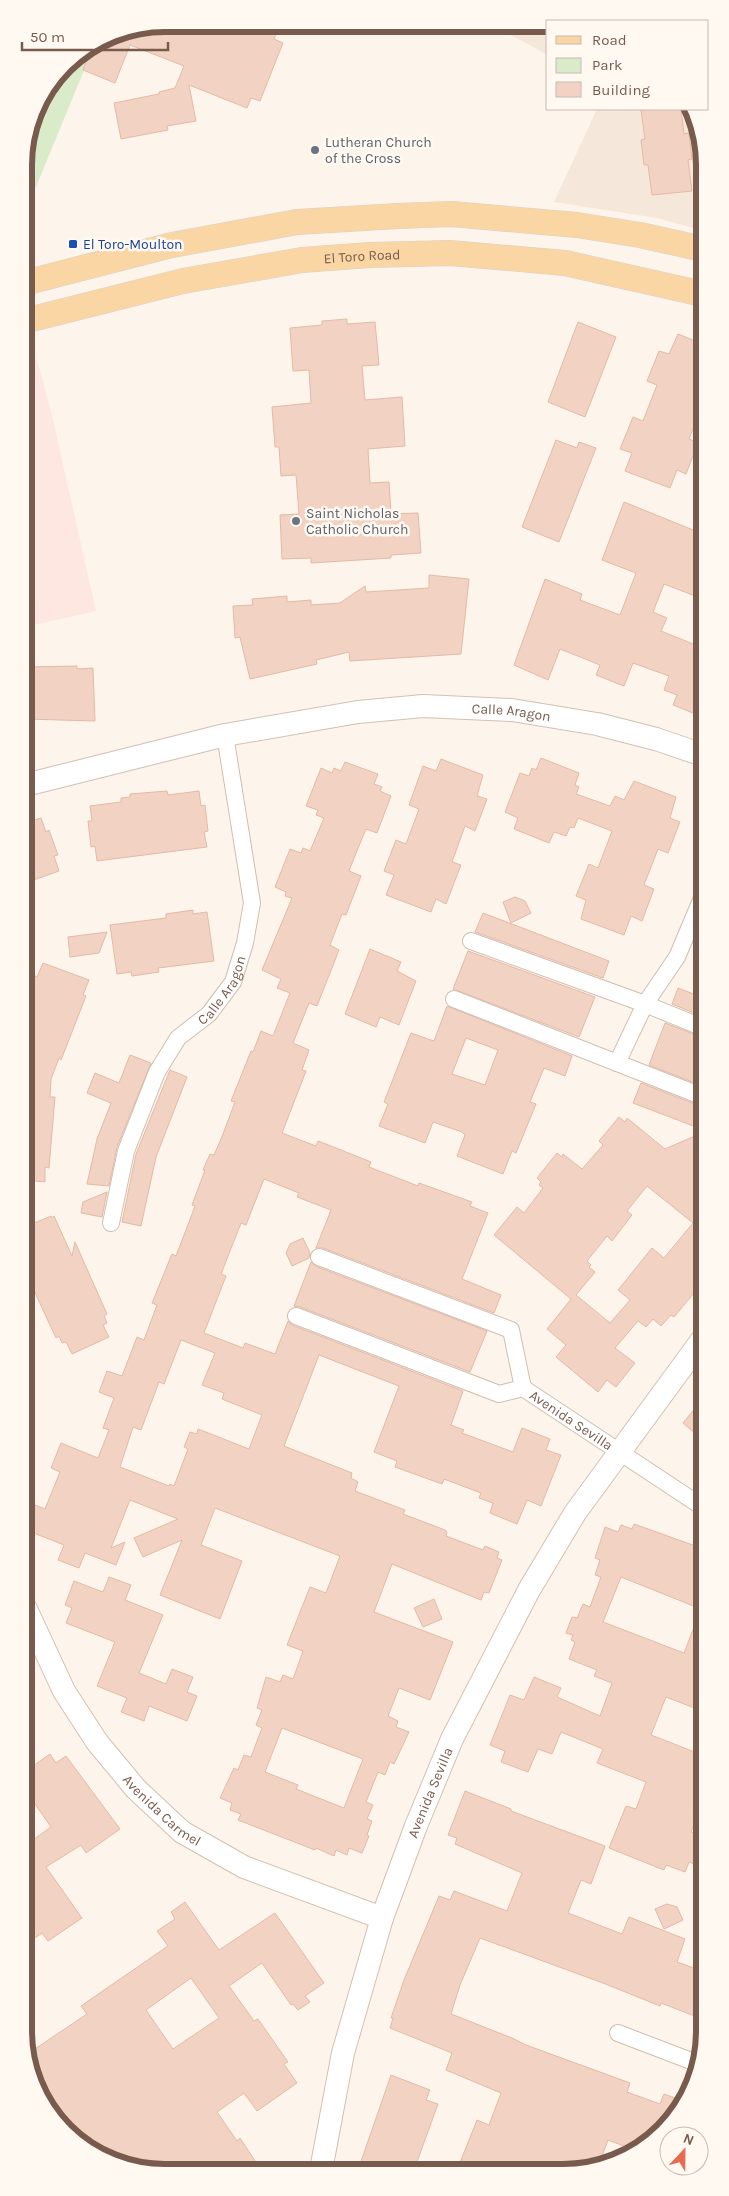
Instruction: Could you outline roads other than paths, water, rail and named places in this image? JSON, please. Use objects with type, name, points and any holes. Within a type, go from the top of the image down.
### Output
[{"type":"main road","points":[[33,280],[172,246],[297,222],[398,216],[451,214],[577,225],[640,235],[696,247]]},
{"type":"main road","name":"El Toro Road","points":[[33,319],[183,281],[302,260],[370,255],[450,253],[565,264],[696,292]]},
{"type":"street","name":"Calle Aragon","points":[[33,783],[225,736],[358,712],[414,707],[512,710],[597,724],[656,739],[696,753]]},
{"type":"street","name":"Calle Aragon","points":[[111,1223],[126,1151],[156,1072],[178,1038],[209,1014],[233,982],[245,943],[252,903],[225,736]]},
{"type":"street","points":[[617,1063],[645,1004],[677,956],[696,912]]},
{"type":"street","points":[[471,941],[645,1004],[696,1025]]},
{"type":"street","points":[[454,999],[696,1094]]},
{"type":"street","points":[[296,1316],[499,1394],[524,1388],[511,1330],[319,1257]]},
{"type":"street","name":"Avenida Sevilla","points":[[321,2164],[343,2053],[382,1918],[416,1826],[452,1739],[479,1684],[539,1573],[575,1513],[696,1347]]},
{"type":"street","name":"Avenida Sevilla","points":[[524,1388],[620,1450],[696,1502]]},
{"type":"street","name":"Avenida Carmel","points":[[32,1622],[64,1691],[97,1742],[136,1789],[182,1832],[244,1867],[382,1918]]},
{"type":"street","points":[[618,2033],[693,2062]]},
{"type":"place","name":"Lutheran Church of the Cross","points":[[315,150]]},
{"type":"place","name":"El Toro-Moulton","points":[[73,244]]},
{"type":"place","name":"Saint Nicholas Catholic Church","points":[[296,521]]}]
